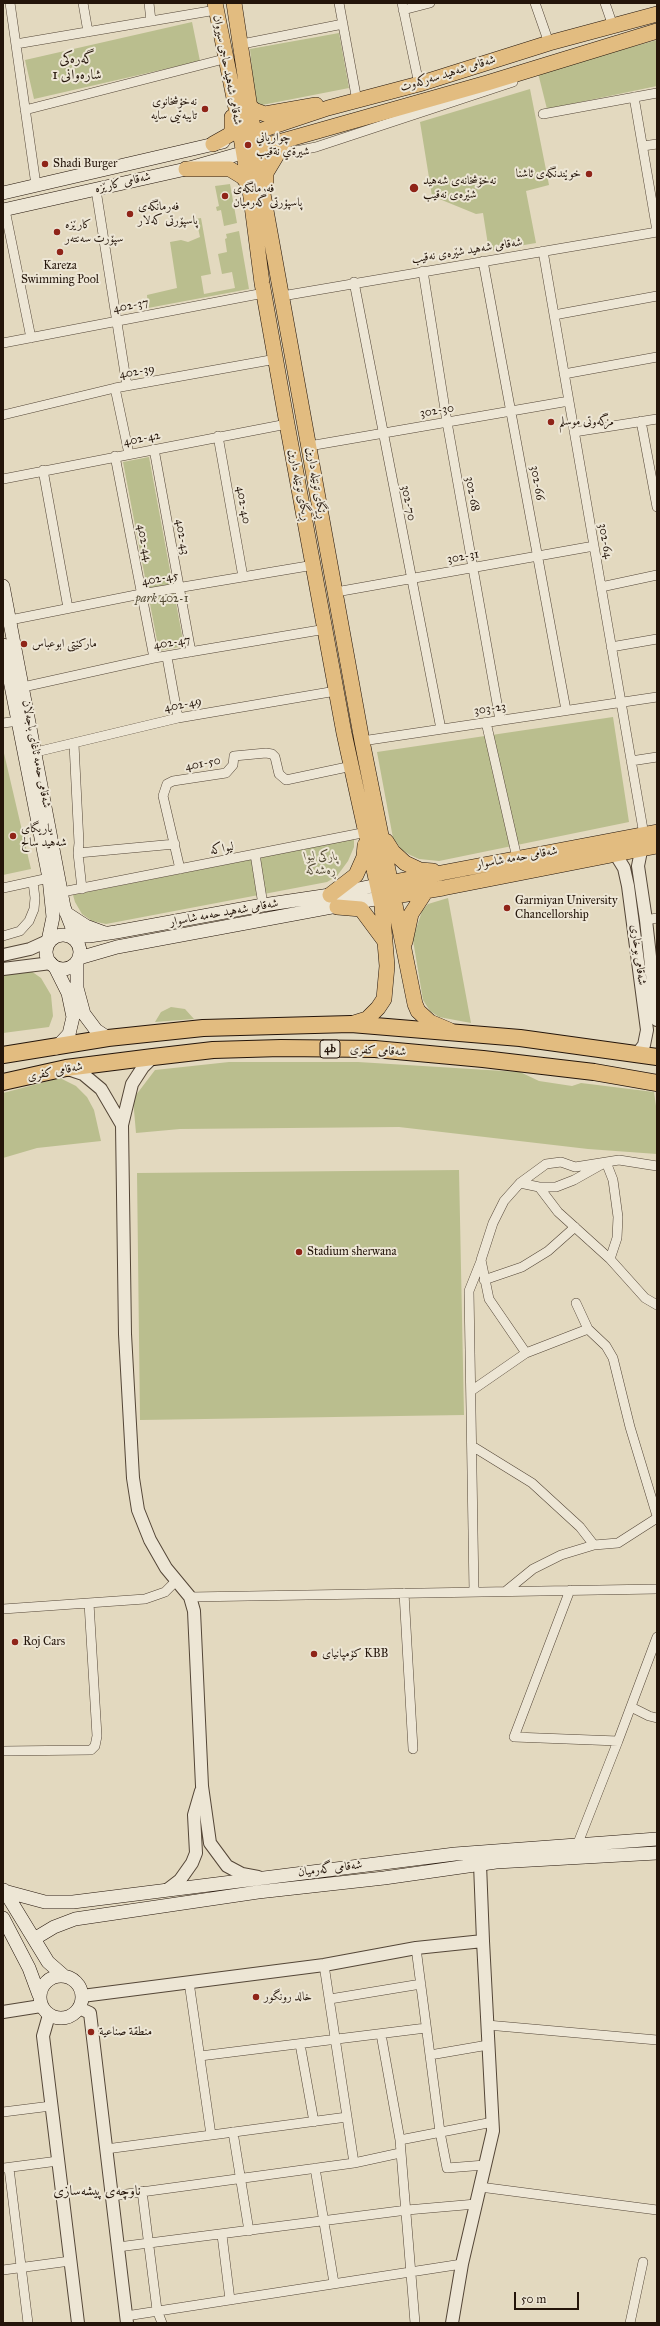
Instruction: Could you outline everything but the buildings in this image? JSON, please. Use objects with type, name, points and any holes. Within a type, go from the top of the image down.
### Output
[{"type":"highway","name":"شەقامی کفری","points":[[3,1055],[56,1048],[108,1038],[222,1027],[351,1024],[450,1030],[657,1057]]},
{"type":"highway","points":[[552,1066],[554,1043]]},
{"type":"highway","name":"شەقامی کفری","points":[[3,1082],[66,1068],[153,1057],[245,1048],[375,1049],[552,1066],[657,1083]]},
{"type":"main road","name":"شەقامی شەهید حاجی سیروان","points":[[234,3],[242,44],[249,105],[247,136]]},
{"type":"main road","name":"شەقامی شەهید حاجی سیروان","points":[[215,7],[226,65],[247,136]]},
{"type":"main road","name":"شەقامی شەهید سەرکەوت","points":[[247,136],[328,108],[419,84],[549,43],[657,14]]},
{"type":"main road","name":"شەقامی شەهید سەرکەوت","points":[[249,151],[657,31]]},
{"type":"main road","points":[[213,144],[229,135],[233,127],[226,65]]},
{"type":"main road","points":[[249,105],[254,110],[265,114],[312,105],[328,108]]},
{"type":"main road","name":"شەقامی کارێزە","points":[[3,193],[247,136]]},
{"type":"main road","name":"ڕێگای تونێلە دارین","points":[[247,136],[249,151],[265,205],[282,296],[362,740],[374,832]]},
{"type":"main road","points":[[265,205],[268,197],[266,173],[278,153],[282,142]]},
{"type":"main road","name":"شەقامی کارێزە","points":[[4,210],[186,169],[249,151]]},
{"type":"main road","name":"ڕیگای تونێلە دارین","points":[[249,151],[248,184],[264,293],[336,691],[352,766],[374,832]]},
{"type":"main road","points":[[186,169],[230,169],[243,177],[248,184]]},
{"type":"main road","name":"شەقامی حەمە ئاغای باجەلان","points":[[3,586],[36,752],[38,793],[50,878],[53,917],[48,942]]},
{"type":"main road","name":"شەقامی حەمە ئاغای باجەلان","points":[[3,645],[19,720],[66,913],[74,938]]},
{"type":"main road","points":[[374,832],[390,850],[405,863],[420,870],[444,871]]},
{"type":"main road","points":[[374,832],[385,890],[404,949],[415,1004],[418,1011],[430,1022],[450,1030]]},
{"type":"main road","points":[[374,832],[356,875],[333,901],[361,909],[386,943]]},
{"type":"main road","name":"شەقامی حەمە شاسوار","points":[[385,890],[444,871],[517,858],[654,838]]},
{"type":"main road","name":"شەقامی حەمە شاسوار","points":[[385,890],[426,891],[641,851],[654,838]]},
{"type":"main road","points":[[351,1024],[366,1019],[378,1008],[384,999],[387,966],[385,890]]},
{"type":"main road","name":"شەقامی شەهید حەمە شاسوار","points":[[78,960],[104,950],[385,890]]},
{"type":"main road","points":[[404,949],[412,914],[426,891]]},
{"type":"main road","name":"شەقامی شەهید حەمە شاسوار","points":[[74,938],[107,934],[263,905],[333,901]]},
{"type":"main road","points":[[66,913],[86,926],[107,934]]},
{"type":"main road","points":[[56,1048],[69,1034],[73,1017],[66,988],[46,955],[48,942],[60,935],[74,938],[78,960],[77,988],[84,1014],[96,1030],[108,1038]]},
{"type":"main road","points":[[53,965],[67,968],[78,960]]},
{"type":"main road","name":"شەقامی گەرمیان","points":[[4,1890],[45,1902],[73,1902],[370,1864],[496,1850],[657,1839]]},
{"type":"main road","name":"شەقامی گەرمیان","points":[[34,1939],[64,1923],[100,1916],[258,1892],[372,1880],[480,1864],[657,1853]]},
{"type":"main road","points":[[370,1864],[372,1880]]},
{"type":"main road","points":[[4,1890],[48,1962],[64,1976]]},
{"type":"main road","points":[[98,1899],[100,1916]]},
{"type":"main road","points":[[3,1918],[29,1968],[43,2005],[66,2018],[81,2002],[79,1985],[70,1977],[64,1976],[48,1980],[44,1984],[43,2005]]},
{"type":"street","points":[[10,3],[36,185]]},
{"type":"street","points":[[83,3],[88,32]]},
{"type":"street","points":[[149,3],[151,21]]},
{"type":"street","points":[[339,3],[357,101]]},
{"type":"street","points":[[419,84],[403,7],[430,3]]},
{"type":"street","points":[[535,3],[549,43]]},
{"type":"street","points":[[606,3],[613,26]]},
{"type":"street","points":[[16,44],[151,21],[215,7]]},
{"type":"street","points":[[242,44],[343,24]]},
{"type":"street","points":[[25,110],[226,65]]},
{"type":"street","points":[[543,114],[657,93]]},
{"type":"street","points":[[634,97],[657,231]]},
{"type":"street","points":[[643,146],[657,144]]},
{"type":"street","points":[[96,190],[127,386]]},
{"type":"street","points":[[4,210],[31,338]]},
{"type":"street","name":"شەقامی شەهید شێرەی نەقیب","points":[[282,296],[354,282],[657,231]]},
{"type":"street","name":"302-64","points":[[543,251],[631,761],[654,838]]},
{"type":"street","name":"302-66","points":[[483,261],[512,411],[566,710]]},
{"type":"street","name":"302-68","points":[[423,271],[447,422],[500,720]]},
{"type":"street","name":"302-70","points":[[354,282],[382,433],[441,729]]},
{"type":"street","name":"402-37","points":[[3,344],[264,293]]},
{"type":"street","points":[[554,315],[657,296]]},
{"type":"street","points":[[564,374],[657,357]]},
{"type":"street","name":"402-39","points":[[3,415],[115,388],[276,359]]},
{"type":"street","points":[[115,388],[129,454]]},
{"type":"street","name":"302-30","points":[[309,446],[568,401]]},
{"type":"street","points":[[574,432],[657,419]]},
{"type":"street","points":[[641,421],[657,507]]},
{"type":"street","name":"402-42","points":[[3,479],[218,436],[287,424]]},
{"type":"street","name":"402-40","points":[[218,436],[243,577]]},
{"type":"street","name":"402-43","points":[[154,449],[191,652]]},
{"type":"street","name":"402-44","points":[[115,456],[154,658]]},
{"type":"street","points":[[43,470],[68,608]]},
{"type":"street","name":"302-31","points":[[336,592],[594,546]]},
{"type":"street","name":"402-45","points":[[10,620],[141,594],[314,565]]},
{"type":"street","points":[[601,587],[657,575]]},
{"type":"street","name":"402-47","points":[[23,687],[154,658],[326,629]]},
{"type":"street","points":[[611,646],[657,639]]},
{"type":"street","points":[[167,657],[178,718]]},
{"type":"street","name":"402-49","points":[[36,752],[178,718],[336,691]]},
{"type":"street","name":"303-23","points":[[362,740],[657,697]]},
{"type":"street","points":[[3,723],[19,720]]},
{"type":"street","points":[[486,722],[517,858]]},
{"type":"street","points":[[74,744],[79,843],[78,853],[82,889]]},
{"type":"street","name":"401-50","points":[[180,870],[163,796],[163,790],[167,784],[174,781],[226,773],[233,765],[234,756],[266,753],[272,754],[275,757],[280,774],[286,780],[352,766]]},
{"type":"street","points":[[631,761],[657,757]]},
{"type":"street","name":"لیواکە","points":[[62,892],[374,832]]},
{"type":"street","points":[[78,853],[175,844]]},
{"type":"street","name":"شەقامی بوخاری","points":[[641,851],[638,866],[641,884],[652,919],[657,1020]]},
{"type":"street","points":[[255,854],[263,905]]},
{"type":"street","name":"شەقامی بوخاری","points":[[616,855],[624,868],[628,886],[652,1030],[644,1045],[636,1054]]},
{"type":"street","points":[[3,888],[50,878]]},
{"type":"street","points":[[3,936],[20,930],[29,921],[34,909],[35,898],[33,882]]},
{"type":"street","points":[[628,886],[641,884]]},
{"type":"street","points":[[3,955],[30,949],[48,942]]},
{"type":"street","points":[[3,969],[53,965]]},
{"type":"street","points":[[153,1057],[143,1067],[132,1084],[122,1125],[125,1334],[133,1478],[143,1525],[158,1554],[190,1597],[195,1621],[202,1786],[208,1834],[215,1851],[223,1862],[233,1870],[260,1878]]},
{"type":"street","points":[[66,1068],[83,1074],[101,1089],[122,1125]]},
{"type":"street","points":[[474,1592],[469,1291],[493,1223],[504,1201],[520,1182],[546,1164],[561,1162],[575,1167],[619,1160],[657,1166]]},
{"type":"street","points":[[520,1182],[539,1187],[556,1188],[574,1180],[606,1162]]},
{"type":"street","points":[[606,1162],[613,1180],[618,1217],[617,1238],[610,1259]]},
{"type":"street","points":[[539,1187],[558,1212],[610,1259],[645,1298],[657,1305]]},
{"type":"street","points":[[484,1280],[522,1268],[548,1251],[575,1227]]},
{"type":"street","points":[[481,1260],[489,1299],[526,1354]]},
{"type":"street","points":[[506,1591],[533,1569],[561,1555],[594,1544],[618,1543],[657,1517],[630,1427],[614,1358],[606,1346],[588,1329],[576,1303]]},
{"type":"street","points":[[471,1391],[526,1354],[588,1329]]},
{"type":"street","points":[[472,1446],[532,1483],[580,1527],[594,1544]]},
{"type":"street","points":[[3,1609],[89,1604],[156,1597],[165,1592],[176,1580]]},
{"type":"street","points":[[190,1597],[657,1589]]},
{"type":"street","points":[[570,1590],[514,1738],[618,1741]]},
{"type":"street","points":[[404,1593],[413,1749]]},
{"type":"street","points":[[3,1751],[90,1750],[95,1746],[97,1736],[89,1604]]},
{"type":"street","points":[[578,1844],[657,1637]]},
{"type":"street","points":[[631,1707],[649,1716],[657,1718]]},
{"type":"street","points":[[167,1890],[184,1876],[196,1853],[194,1815],[202,1786]]},
{"type":"street","points":[[452,2323],[462,2264],[485,2165],[493,2122],[480,1864]]},
{"type":"street","points":[[462,2264],[157,2310],[127,2319],[90,2013],[81,2002],[190,1982],[324,1965],[416,1948],[483,1941]]},
{"type":"street","points":[[416,1948],[440,2132],[447,2168],[485,2165]]},
{"type":"street","points":[[324,1965],[354,2163]]},
{"type":"street","points":[[190,1982],[211,2135]]},
{"type":"street","points":[[330,1999],[421,1984]]},
{"type":"street","points":[[3,2012],[43,2005],[43,2036],[78,2323]]},
{"type":"street","points":[[487,2025],[657,2040]]},
{"type":"street","points":[[200,2056],[426,2028]]},
{"type":"street","points":[[381,2034],[400,2140],[400,2153],[407,2210],[415,2323]]},
{"type":"street","points":[[300,2044],[314,2122]]},
{"type":"street","points":[[430,2055],[488,2045]]},
{"type":"street","points":[[3,2112],[51,2106]]},
{"type":"street","points":[[106,2149],[347,2117]]},
{"type":"street","points":[[400,2140],[493,2122]]},
{"type":"street","points":[[233,2132],[249,2231]]},
{"type":"street","points":[[112,2196],[354,2163],[400,2153]]},
{"type":"street","points":[[28,2323],[6,2168],[58,2161]]},
{"type":"street","points":[[315,2168],[334,2283]]},
{"type":"street","points":[[480,2187],[657,2210]]},
{"type":"street","points":[[142,2191],[157,2310],[162,2323]]},
{"type":"street","points":[[118,2247],[323,2223],[407,2210],[476,2204]]},
{"type":"street","points":[[222,2235],[230,2300]]},
{"type":"street","points":[[3,2270],[70,2261]]},
{"type":"street","points":[[630,2323],[642,2262]]},
{"type":"green space","points":[[192,22],[200,61],[34,99],[25,60]]},
{"type":"green space","points":[[339,33],[349,88],[262,105],[255,101],[250,49]]},
{"type":"green space","points":[[657,40],[657,86],[547,109],[538,73]]},
{"type":"green space","points":[[530,89],[549,185],[526,191],[536,243],[489,251],[483,213],[476,214],[432,196],[420,122]]},
{"type":"green space","points":[[230,184],[237,223],[224,226],[221,210],[217,211],[216,207],[219,206],[215,186]]},
{"type":"green space","points":[[201,218],[211,274],[201,276],[204,294],[235,288],[232,272],[222,274],[218,254],[227,252],[225,239],[227,238],[226,234],[239,231],[249,289],[148,308],[147,295],[177,288],[170,242],[181,240],[188,242],[200,237],[196,219]]},
{"type":"green space","name":"park 402-1","points":[[149,457],[184,646],[159,651],[123,462]]},
{"type":"green space","points":[[613,717],[629,822],[439,861],[419,859],[410,855],[402,850],[393,838],[377,752]]},
{"type":"green space","name":"یاریگای شەهید سالح","points":[[3,749],[31,869],[3,875]]},
{"type":"green space","name":"پارکی لیوا ڕەشەکە","points":[[354,839],[354,847],[348,861],[337,876],[327,882],[106,924],[92,921],[82,914],[73,895]]},
{"type":"green space","points":[[448,898],[471,1023],[439,1017],[430,1011],[423,1000],[413,940],[422,911],[428,904]]},
{"type":"green space","points":[[31,971],[41,978],[51,995],[53,1016],[49,1027],[3,1033],[3,975]]},
{"type":"green space","points":[[171,1007],[185,1009],[194,1019],[155,1022],[161,1012]]},
{"type":"green space","points":[[229,1062],[358,1062],[520,1072],[539,1081],[572,1086],[581,1083],[654,1092],[657,1113],[657,1154],[588,1149],[399,1127],[180,1129],[136,1133],[133,1099],[155,1070]]},
{"type":"green space","points":[[60,1078],[76,1086],[87,1097],[94,1110],[101,1141],[37,1148],[3,1158],[3,1093]]},
{"type":"green space","name":"Stadium sherwana","points":[[459,1170],[464,1415],[140,1420],[137,1173]]},
{"type":"place","name":"نەخۆشخانوی تایبەتیی سایە","points":[[205,109]]},
{"type":"place","name":"چوارياني شيرةي نةقيب","points":[[248,145]]},
{"type":"place","name":"Shadi Burger","points":[[45,164]]},
{"type":"place","name":"خوێندنگەی ئاشنا","points":[[589,174]]},
{"type":"place","name":"نەخۆشخانەی شەهید شێرەی نەقیب","points":[[414,188]]},
{"type":"place","name":"فەرمانگەی پاسپۆرتی گەرمیان","points":[[225,196]]},
{"type":"place","name":"فەرمانگەی پاسپۆرتی کەلار","points":[[130,214]]},
{"type":"place","name":"کارێزە سپۆرت سەنتەر","points":[[57,232]]},
{"type":"place","name":"Kareza Swimming Pool","points":[[60,252]]},
{"type":"place","name":"مزگەوتی موسلم","points":[[551,422]]},
{"type":"place","name":"مارکێتی ابوعباس","points":[[24,644]]},
{"type":"place","name":"یاریگای شەهید سالح","points":[[13,836]]},
{"type":"place","name":"Garmiyan University Chancellorship","points":[[507,908]]},
{"type":"place","name":"Stadium sherwana","points":[[299,1252]]},
{"type":"place","name":"Roj Cars","points":[[15,1642]]},
{"type":"place","name":"کۆمپانیای KBB","points":[[314,1654]]},
{"type":"place","name":"خالد رونگور","points":[[256,1997]]},
{"type":"place","name":"منطقة صناعية","points":[[91,2032]]},
{"type":"district","name":"گەرەکی شارەوانی 1","points":[[77,68]]},
{"type":"district","name":"ناوچەی پیشەسازی","points":[[97,2192]]}]
